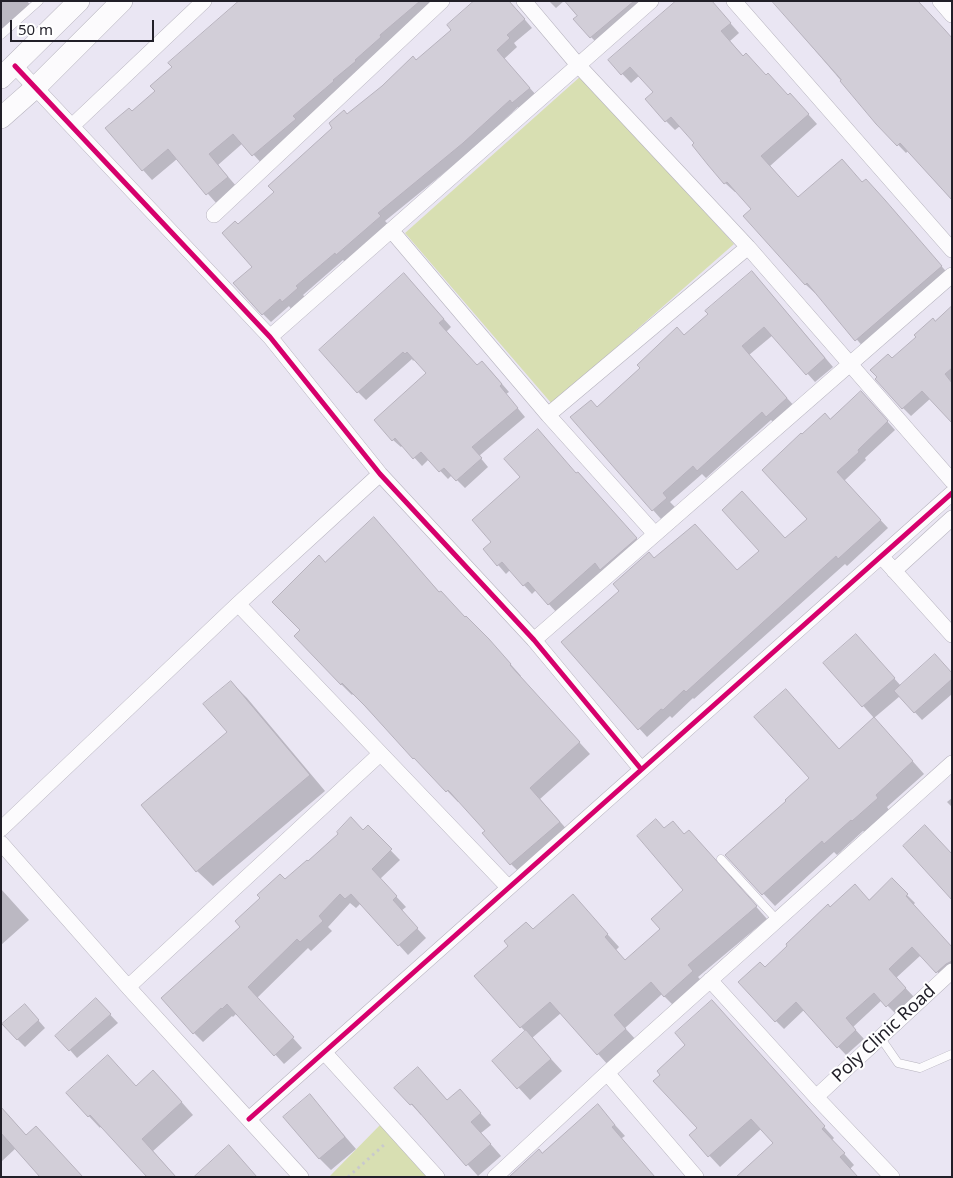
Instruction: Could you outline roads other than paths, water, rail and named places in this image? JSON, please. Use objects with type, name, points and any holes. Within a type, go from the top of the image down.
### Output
[{"type":"street","points":[[79,1],[8,72],[36,87],[270,337],[380,474],[534,640],[641,769]]},
{"type":"street","points":[[1,118],[36,87],[122,1]]},
{"type":"street","points":[[72,126],[204,1]]},
{"type":"street","points":[[214,215],[442,1]]},
{"type":"street","points":[[524,1],[578,65],[748,247],[952,481]]},
{"type":"street","points":[[270,337],[651,1]]},
{"type":"street","points":[[734,1],[952,250]]},
{"type":"street","points":[[940,1],[952,15]]},
{"type":"street","points":[[391,230],[548,416],[655,534]]},
{"type":"street","points":[[548,416],[748,247]]},
{"type":"street","points":[[534,640],[952,275]]},
{"type":"street","points":[[1,829],[238,604],[380,474]]},
{"type":"street","points":[[249,1118],[952,493]]},
{"type":"street","points":[[894,570],[952,518]]},
{"type":"street","points":[[881,556],[952,635]]},
{"type":"street","points":[[238,604],[508,888]]},
{"type":"street","points":[[128,987],[380,754]]},
{"type":"street","points":[[495,1177],[607,1073],[952,763]]},
{"type":"street","points":[[1,843],[128,987],[301,1177]]},
{"type":"street","name":"Poly Clinic Road","points":[[816,1097],[952,971]]},
{"type":"street","points":[[710,980],[816,1097],[892,1177]]},
{"type":"street","points":[[324,1052],[437,1177]]},
{"type":"street","points":[[607,1073],[696,1177]]},
{"type":"lane","points":[[1,35],[39,1]]},
{"type":"lane","points":[[721,858],[777,920]]},
{"type":"lane","points":[[880,1037],[898,1063],[920,1068],[952,1054]]}]
